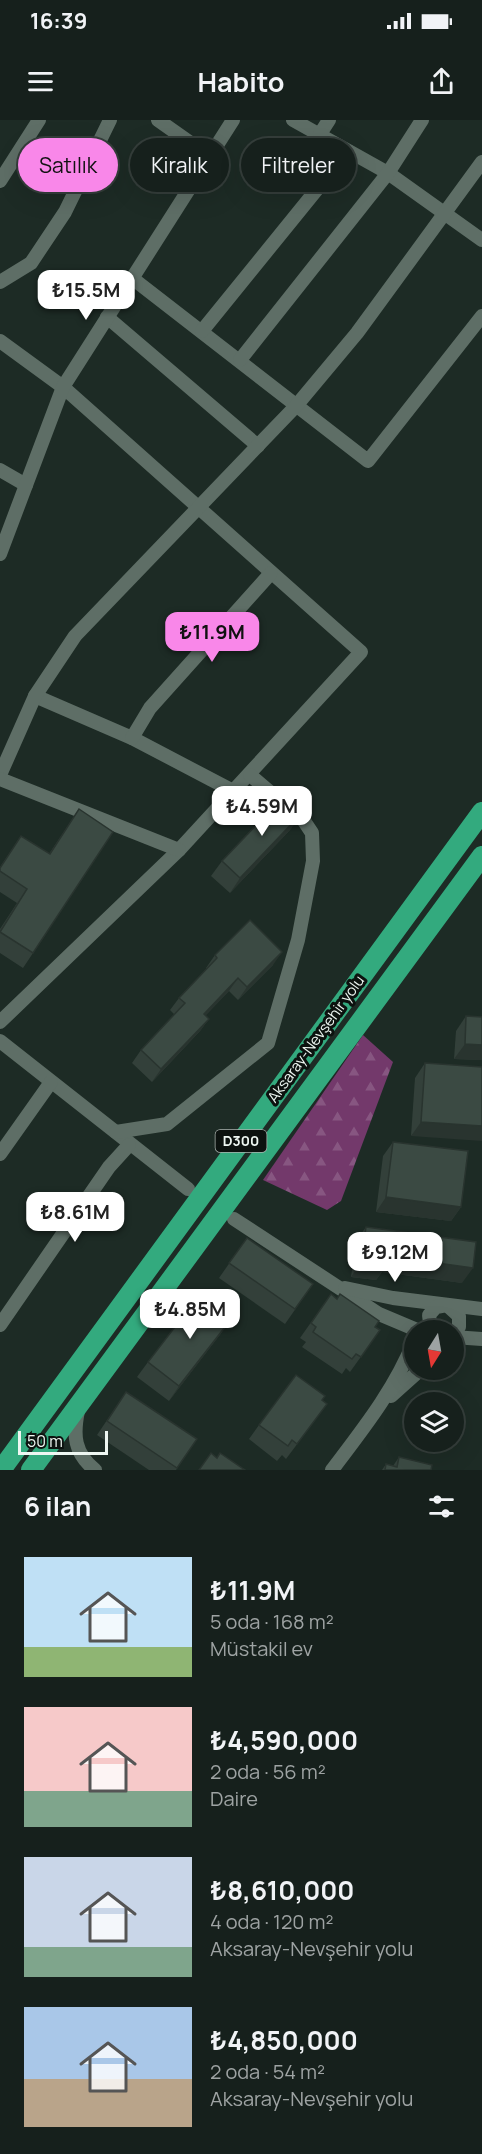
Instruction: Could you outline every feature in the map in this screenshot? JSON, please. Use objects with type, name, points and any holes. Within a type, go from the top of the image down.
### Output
[{"type":"highway","name":"Aksaray-Nevşehir yolu","points":[[1,1470],[482,812]]},
{"type":"highway","name":"Aksaray-Nevşehir yolu","points":[[31,1470],[482,856]]},
{"type":"street","points":[[0,181],[39,120]]},
{"type":"street","points":[[0,282],[31,263],[65,212],[110,120]]},
{"type":"street","points":[[158,120],[184,138]]},
{"type":"street","points":[[221,138],[233,120]]},
{"type":"street","points":[[293,120],[327,138]]},
{"type":"street","points":[[320,134],[328,120]]},
{"type":"street","points":[[240,360],[388,173],[423,120]]},
{"type":"street","points":[[356,155],[388,173],[482,240]]},
{"type":"street","points":[[179,850],[0,777],[35,696],[75,636],[296,406],[357,333],[482,162]]},
{"type":"street","points":[[0,554],[63,387],[186,192]]},
{"type":"street","points":[[202,331],[315,192]]},
{"type":"street","points":[[132,278],[368,461],[482,316]]},
{"type":"street","points":[[107,317],[258,446]]},
{"type":"street","points":[[0,341],[63,387],[361,652],[235,792],[179,850],[0,1022]]},
{"type":"street","points":[[0,470],[26,484]]},
{"type":"street","points":[[132,738],[150,708],[271,573]]},
{"type":"street","points":[[35,696],[132,738],[235,792]]},
{"type":"street","points":[[116,1132],[167,1124],[268,1043],[298,940],[312,861],[312,833],[304,821],[250,775]]},
{"type":"street","points":[[0,1041],[116,1132],[129,1145],[188,1188]]},
{"type":"street","points":[[0,1154],[51,1082]]},
{"type":"street","points":[[1,1320],[109,1167],[129,1145]]},
{"type":"street","points":[[234,1219],[379,1314],[404,1324]]},
{"type":"street","points":[[339,1287],[393,1298],[482,1309]]},
{"type":"street","points":[[425,1320],[436,1307],[447,1305]]},
{"type":"street","points":[[447,1305],[459,1316],[458,1320]]},
{"type":"street","points":[[429,1315],[430,1320]]},
{"type":"street","points":[[464,1336],[482,1339]]},
{"type":"street","points":[[332,1470],[379,1408],[404,1365]]},
{"type":"street","points":[[379,1408],[409,1380]]},
{"type":"street","points":[[79,1405],[74,1444],[86,1463],[94,1470]]},
{"type":"street","points":[[0,1460],[42,1414]]},
{"type":"green space","points":[[363,1035],[393,1062],[341,1201],[327,1210],[263,1180]]},
{"type":"building","points":[[283,797],[301,814],[240,878],[222,861]]},
{"type":"building","points":[[79,809],[113,832],[33,953],[0,932],[27,889],[0,871],[0,868],[21,836],[50,854]]},
{"type":"building","points":[[250,920],[282,952],[247,987],[238,978],[204,1014],[209,1019],[161,1069],[141,1050],[185,1003],[179,998],[217,958],[215,955]]},
{"type":"building","points":[[466,1016],[482,1017],[482,1045],[465,1044]]},
{"type":"building","points":[[425,1063],[482,1067],[482,1126],[421,1122]]},
{"type":"building","points":[[393,1142],[468,1151],[461,1207],[386,1197]]},
{"type":"building","points":[[366,1227],[476,1242],[473,1268],[388,1256],[386,1266],[361,1262]]},
{"type":"building","points":[[247,1238],[313,1284],[295,1309],[229,1263]]},
{"type":"building","points":[[201,1293],[232,1318],[179,1386],[148,1362]]},
{"type":"building","points":[[331,1294],[337,1299],[340,1294],[379,1321],[375,1327],[380,1330],[361,1357],[356,1354],[352,1359],[313,1332],[316,1327],[311,1323]]},
{"type":"building","points":[[296,1375],[325,1396],[322,1400],[327,1404],[297,1444],[292,1440],[288,1446],[259,1425]]},
{"type":"building","points":[[126,1392],[197,1439],[177,1468],[107,1421]]},
{"type":"building","points":[[211,1453],[217,1458],[220,1453],[245,1470],[199,1470]]},
{"type":"building","points":[[399,1457],[432,1465],[431,1470],[385,1470],[386,1464],[397,1467]]}]
